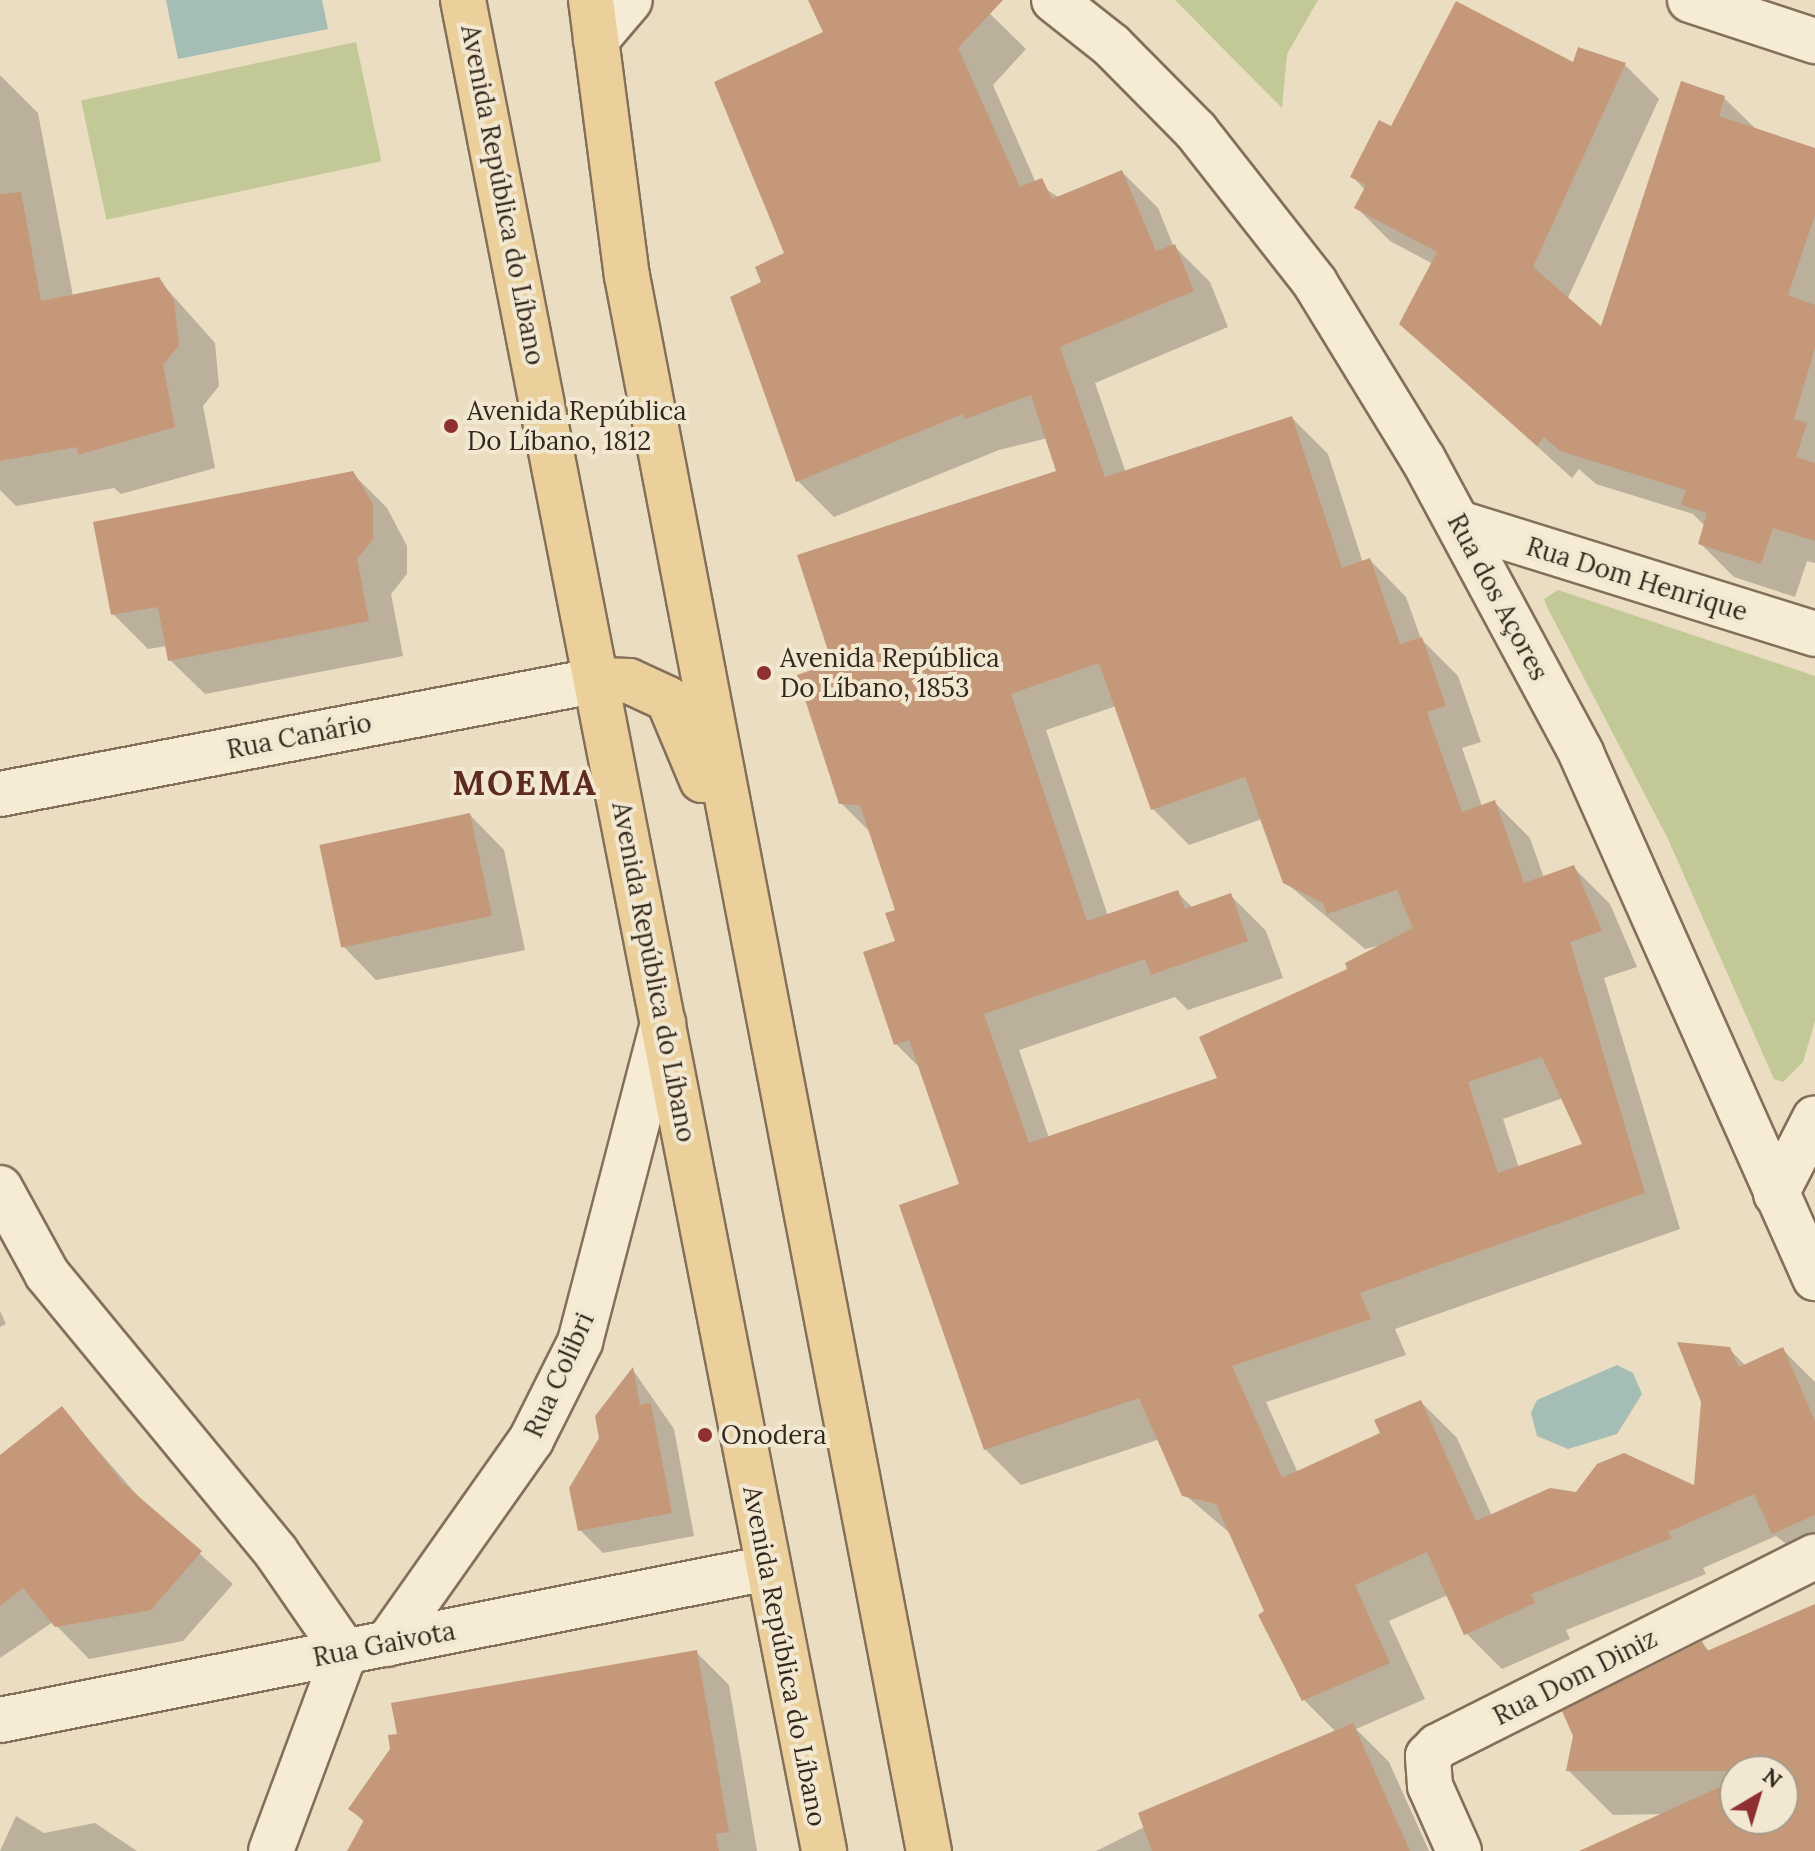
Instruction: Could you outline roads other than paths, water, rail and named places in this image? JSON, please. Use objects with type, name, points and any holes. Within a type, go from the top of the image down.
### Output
[{"type":"main road","name":"Avenida República do Líbano","points":[[463,0],[599,680],[824,1851]]},
{"type":"main road","points":[[594,20],[627,276],[775,1061],[929,1851]]},
{"type":"main road","points":[[599,680],[649,686],[675,709],[711,805],[775,1061]]},
{"type":"street","points":[[594,20],[630,0]]},
{"type":"street","name":"Rua dos Açores","points":[[1054,0],[1111,45],[1196,131],[1315,283],[1459,523],[1581,753],[1794,1220],[1815,1278]]},
{"type":"street","points":[[1690,0],[1815,41]]},
{"type":"street","name":"Rua Dom Henrique","points":[[1459,523],[1815,634]]},
{"type":"street","name":"Rua Canário","points":[[0,794],[599,680]]},
{"type":"street","name":"Rua Colibri","points":[[271,1851],[366,1648],[531,1440],[580,1342],[663,1023]]},
{"type":"street","points":[[1794,1220],[1815,1118]]},
{"type":"street","points":[[0,1188],[47,1274],[276,1552],[366,1648]]},
{"type":"street","name":"Rua Dom Diniz","points":[[1459,1851],[1430,1786],[1428,1756],[1438,1746],[1815,1556]]},
{"type":"street","name":"Rua Gaivota","points":[[0,1720],[768,1568]]},
{"type":"water","points":[[166,0],[322,0],[328,29],[178,59]]},
{"type":"water","points":[[1617,1365],[1633,1373],[1642,1394],[1617,1434],[1568,1449],[1537,1436],[1531,1413],[1537,1400]]},
{"type":"place","name":"Avenida República Do Líbano, 1812","points":[[451,426]]},
{"type":"place","name":"Avenida República Do Líbano, 1853","points":[[764,673]]},
{"type":"place","name":"Onodera","points":[[705,1435]]},
{"type":"district","name":"MOEMA","points":[[525,783]]}]
